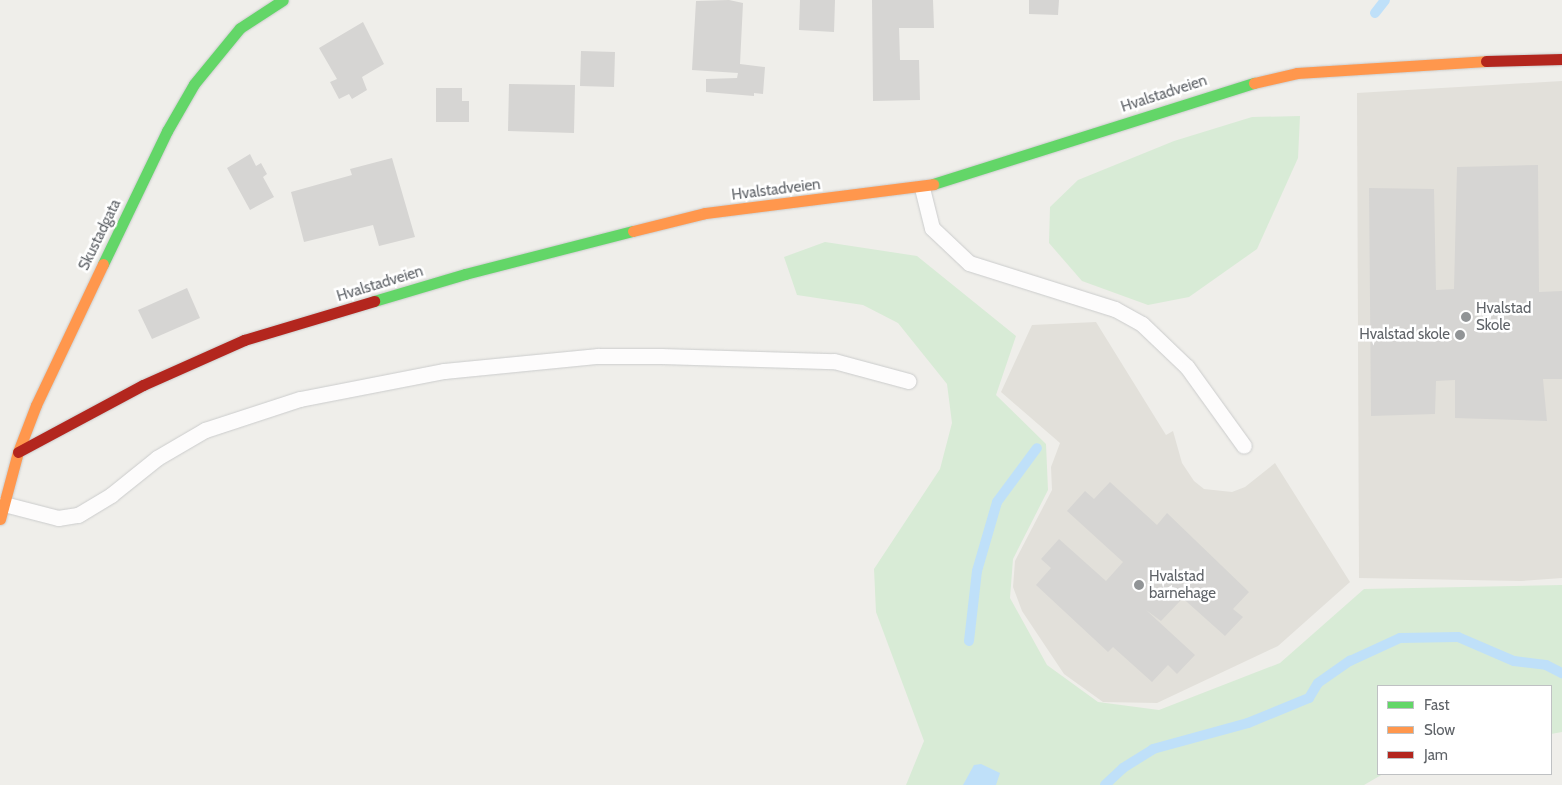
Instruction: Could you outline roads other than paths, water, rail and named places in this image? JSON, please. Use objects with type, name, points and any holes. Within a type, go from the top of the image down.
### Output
[{"type":"street","name":"Skustadgata","points":[[0,519],[18,452],[53,366],[185,99],[240,28],[283,0]]},
{"type":"street","name":"Hvalstadveien","points":[[18,452],[143,385],[244,340],[465,274],[705,214],[922,188],[1224,90],[1297,73],[1407,64],[1562,59]]},
{"type":"lane","points":[[922,188],[932,228],[969,263],[1115,309],[1142,324],[1187,367],[1244,446]]},
{"type":"lane","points":[[4,504],[58,518],[78,515],[111,495],[165,453],[205,430],[300,399],[385,380],[444,371],[598,356],[661,356],[834,362],[908,381]]},
{"type":"water","points":[[981,764],[1000,773],[996,785],[963,785],[974,765]]},
{"type":"waterway","points":[[1375,13],[1385,0]]},
{"type":"waterway","points":[[969,641],[977,571],[997,502],[1037,448]]},
{"type":"waterway","points":[[1105,785],[1123,768],[1153,749],[1248,723],[1309,698],[1318,683],[1350,661],[1400,638],[1458,637],[1514,661],[1546,665],[1562,673]]},
{"type":"place","name":"Hvalstad Skole","points":[[1466,317]]},
{"type":"place","name":"Hvalstad skole","points":[[1460,335]]},
{"type":"place","name":"Hvalstad barnehage","points":[[1139,585]]}]
